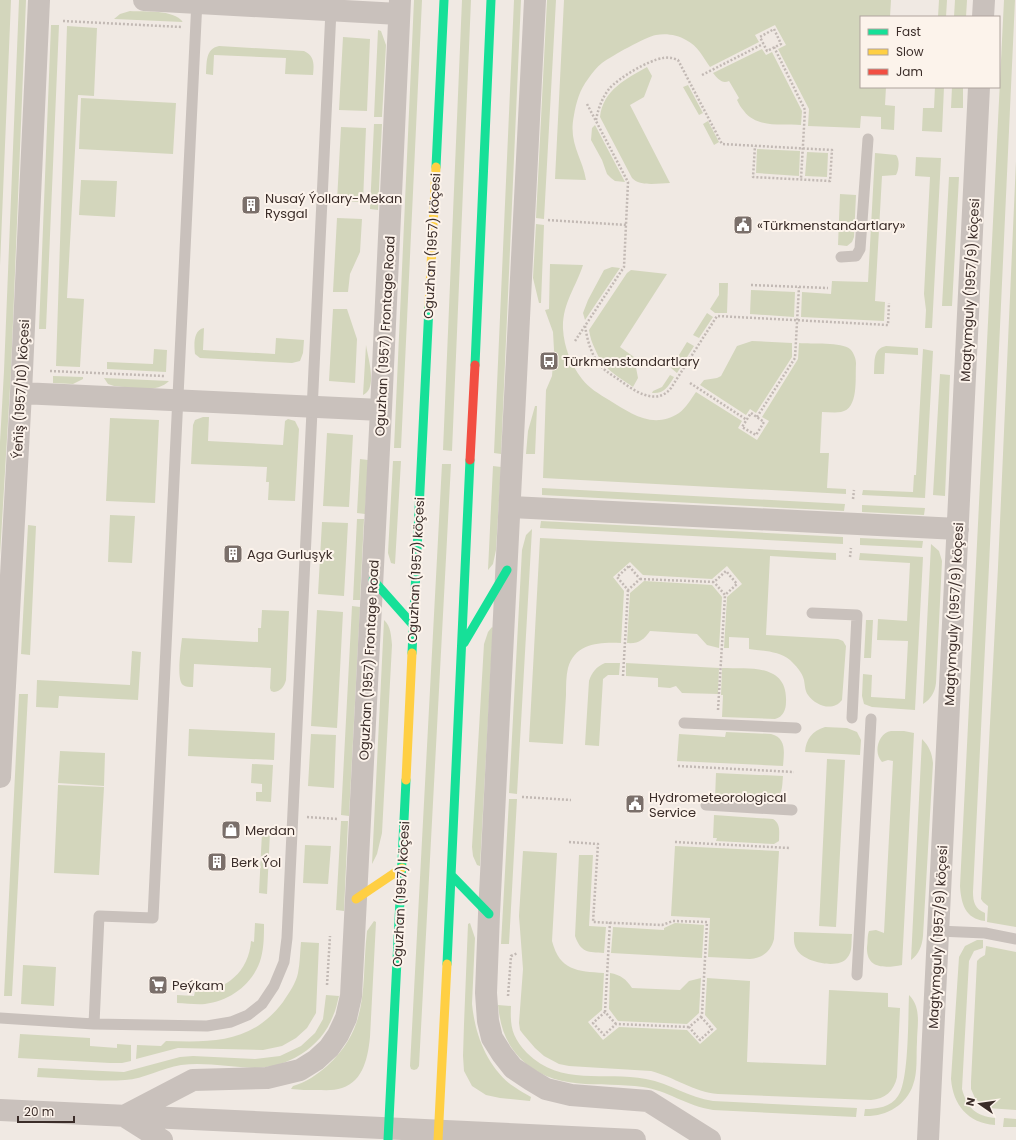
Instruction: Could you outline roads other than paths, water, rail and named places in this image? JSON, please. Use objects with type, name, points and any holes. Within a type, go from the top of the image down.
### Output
[{"type":"main road","name":"Oguzhan (1957) köçesi","points":[[388,1134],[444,0]]},
{"type":"main road","points":[[439,1135],[491,0]]},
{"type":"main road","points":[[462,645],[508,570]]},
{"type":"main road","points":[[373,580],[413,624]]},
{"type":"main road","points":[[356,899],[402,868]]},
{"type":"main road","points":[[451,875],[489,914]]},
{"type":"street","name":"Ýeňiş (1957/10) köçesi","points":[[0,777],[21,393],[39,0]]},
{"type":"street","points":[[144,0],[197,1],[331,10],[399,7]]},
{"type":"street","points":[[535,0],[508,570],[489,914],[486,993],[488,1021],[492,1038],[513,1068],[546,1089],[571,1095],[648,1101],[710,1140]]},
{"type":"street","points":[[983,16],[984,0]]},
{"type":"street","name":"Oguzhan (1957) Frontage Road","points":[[124,1116],[192,1080],[267,1078],[300,1070],[316,1060],[329,1048],[338,1035],[346,1018],[351,990],[373,580],[399,7]]},
{"type":"street","name":"Magtymguly (1957/9) köçesi","points":[[928,1140],[979,88]]},
{"type":"street","points":[[21,393],[381,410]]},
{"type":"street","points":[[511,507],[958,529]]},
{"type":"street","points":[[0,1110],[124,1116],[388,1134],[635,1140]]},
{"type":"street","points":[[124,1116],[162,1140]]},
{"type":"lane","points":[[94,1024],[99,916],[153,918],[197,1]]},
{"type":"lane","points":[[0,1018],[94,1024],[207,1026],[231,1022],[248,1015],[262,1004],[274,986],[284,962],[287,938],[331,10]]},
{"type":"lane","points":[[841,257],[856,256],[860,249],[868,139]]},
{"type":"lane","points":[[812,613],[857,615],[852,718]]},
{"type":"lane","points":[[857,975],[871,719]]},
{"type":"lane","points":[[684,723],[796,728]]},
{"type":"lane","points":[[706,806],[792,810]]},
{"type":"lane","points":[[938,931],[985,933],[1016,939]]},
{"type":"place","name":"Nusaý Ýollary-Mekan Rysgal","points":[[251,205]]},
{"type":"place","name":"«Türkmenstandartlary»","points":[[743,225]]},
{"type":"place","name":"Türkmenstandartlary","points":[[549,361]]},
{"type":"place","name":"Aga Gurluşyk","points":[[233,554]]},
{"type":"place","name":"Hydrometeorological Service","points":[[635,804]]},
{"type":"place","name":"Merdan","points":[[231,830]]},
{"type":"place","name":"Berk Ýol","points":[[217,862]]},
{"type":"place","name":"Peýkam","points":[[158,985]]}]
